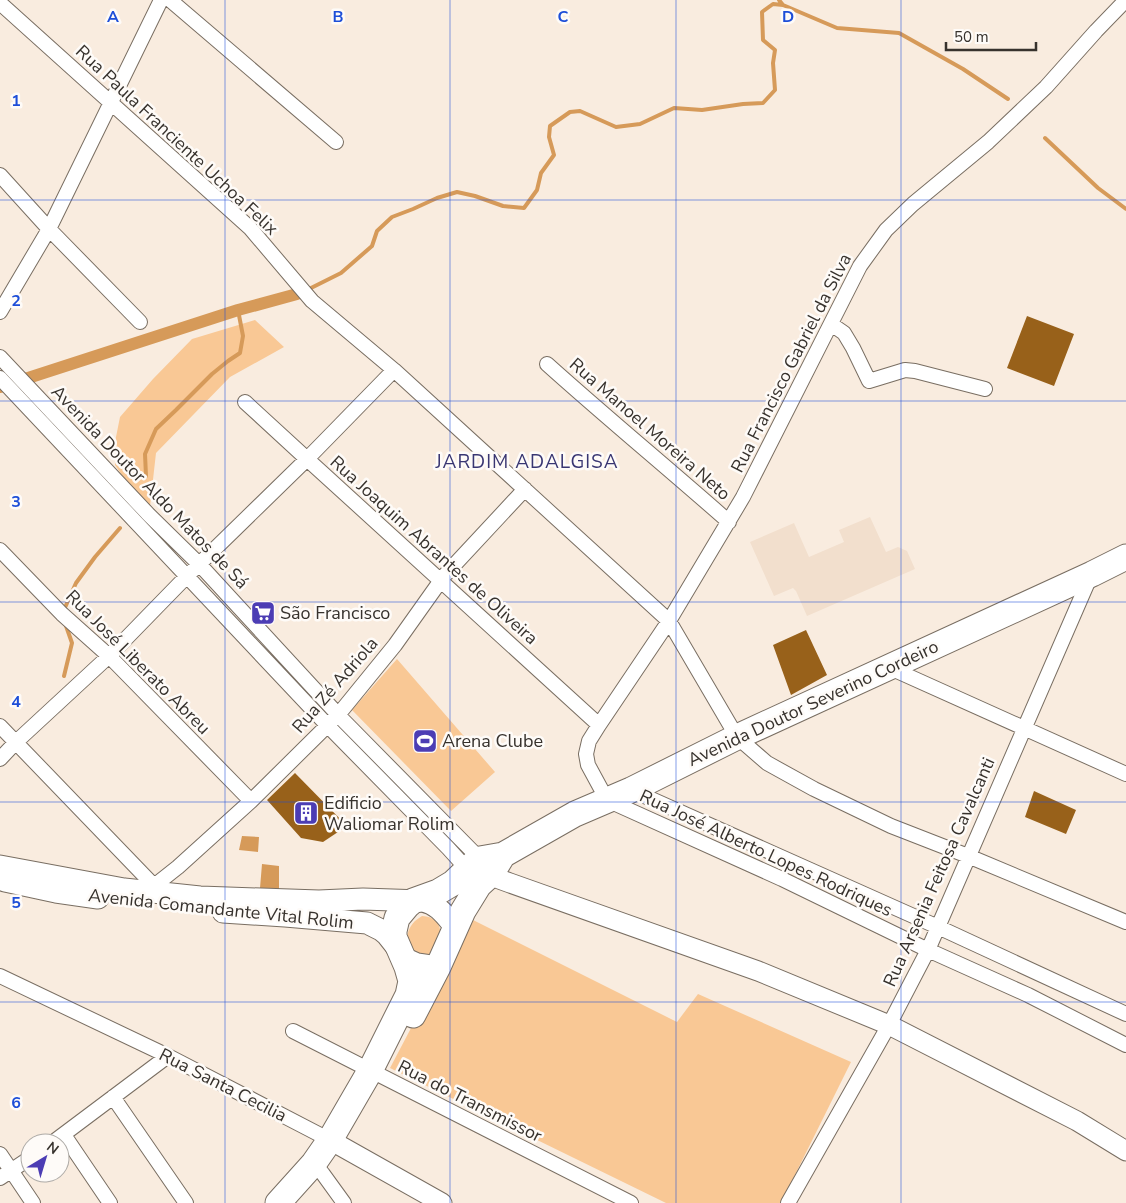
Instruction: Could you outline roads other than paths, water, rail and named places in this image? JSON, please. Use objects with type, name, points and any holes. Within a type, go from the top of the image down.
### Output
[{"type":"highway","name":"Avenida Doutor Severino Cordeiro","points":[[413,901],[438,892],[574,814],[631,790],[737,737],[1126,557]]},
{"type":"highway","name":"Avenida Doutor Severino Cordeiro","points":[[455,927],[479,885],[486,864]]},
{"type":"highway","points":[[376,1074],[408,995],[411,981],[394,937],[394,931],[397,918],[413,901]]},
{"type":"highway","points":[[297,1203],[336,1143],[420,1000],[438,967],[455,927]]},
{"type":"highway","points":[[278,1203],[319,1168]]},
{"type":"main road","name":"Avenida Comandante Vital Rolim","points":[[0,866],[124,889],[158,889],[200,897],[319,901],[363,899],[413,901]]},
{"type":"main road","name":"Avenida Comandante Vital Rolim","points":[[0,880],[56,892],[160,907],[367,923],[381,930],[401,954]]},
{"type":"main road","points":[[413,901],[430,902],[455,927]]},
{"type":"main road","points":[[401,954],[412,962],[438,967]]},
{"type":"street","points":[[0,312],[49,229],[161,0]]},
{"type":"street","points":[[170,0],[336,142]]},
{"type":"street","name":"Rua Francisco Gabriel da Silva","points":[[607,800],[588,765],[586,754],[589,741],[669,622],[729,522],[860,266],[886,230],[913,204],[988,142],[1046,87],[1126,0]]},
{"type":"street","name":"Rua Paula Franciente Uchoa Felix","points":[[0,3],[250,228],[312,301],[394,370],[669,622],[737,737],[767,763],[814,789],[890,826],[968,856],[1126,922]]},
{"type":"street","points":[[0,175],[49,229],[140,322]]},
{"type":"street","points":[[831,324],[844,334],[869,381],[905,370],[985,389]]},
{"type":"street","name":"Avenida Doutor Aldo Matos de Sá","points":[[3,360],[149,515],[200,565],[338,715],[486,864]]},
{"type":"street","name":"Rua Manoel Moreira Neto","points":[[547,364],[729,522]]},
{"type":"street","points":[[0,759],[109,656],[394,370]]},
{"type":"street","name":"Avenida Doutor Aldo Matos de Sá","points":[[5,387],[328,726],[448,848],[486,864]]},
{"type":"street","name":"Rua Joaquim Abrantes de Oliveira","points":[[245,402],[598,725]]},
{"type":"street","name":"Rua Zé Adriola","points":[[158,889],[178,867],[251,801],[328,726],[395,645],[440,581],[525,489]]},
{"type":"street","name":"Rua José Liberato Abreu","points":[[0,550],[62,614],[109,656],[251,801]]},
{"type":"street","name":"Rua Arsenia Feitosa Cavalcanti","points":[[788,1203],[889,1025],[928,950],[1092,574]]},
{"type":"street","points":[[888,667],[1126,774]]},
{"type":"street","points":[[0,726],[158,889]]},
{"type":"street","name":"Rua José Alberto Lopes Rodriques","points":[[631,790],[938,927],[1126,1014]]},
{"type":"street","name":"Rua José Alberto Lopes Rodriques","points":[[607,800],[782,879],[928,950],[1028,995],[1126,1045]]},
{"type":"street","points":[[486,864],[499,879],[510,884],[758,971],[889,1025],[1077,1121],[1126,1151]]},
{"type":"street","name":"Rua Santa Cecilia","points":[[2,980],[168,1056],[336,1143],[442,1203]]},
{"type":"street","name":"Rua do Transmissor","points":[[293,1031],[631,1203]]},
{"type":"street","points":[[67,1133],[168,1056]]},
{"type":"street","points":[[113,1097],[186,1203]]},
{"type":"street","points":[[70,1144],[110,1203]]},
{"type":"street","points":[[0,1154],[33,1203]]},
{"type":"street","points":[[0,1178],[20,1165]]},
{"type":"street","points":[[319,1168],[344,1203]]},
{"type":"waterway","points":[[779,0],[783,5],[837,28],[899,33],[963,69],[1008,99]]},
{"type":"waterway","points":[[307,290],[341,273],[372,246],[377,231],[392,217],[437,198],[457,192],[503,206],[524,208],[537,190],[541,173],[554,155],[549,137],[550,126],[570,112],[580,111],[616,127],[640,124],[674,108],[702,110],[763,103],[775,90],[773,63],[775,50],[763,40],[762,12],[773,4],[783,5]]},
{"type":"waterway","points":[[1045,138],[1098,188],[1126,209]]},
{"type":"waterway","points":[[0,387],[238,310],[297,294]]},
{"type":"waterway","points":[[146,476],[145,454],[156,429],[212,374],[240,353],[243,336],[238,310]]},
{"type":"waterway","points":[[63,612],[76,583],[120,528]]},
{"type":"waterway","points":[[64,676],[72,643],[65,623]]},
{"type":"place","name":"São Francisco","points":[[263,613]]},
{"type":"place","name":"Arena Clube","points":[[425,741]]},
{"type":"place","name":"Edificio Waliomar Rolim","points":[[306,813]]},
{"type":"district","name":"JARDIM ADALGISA","points":[[527,461]]}]
